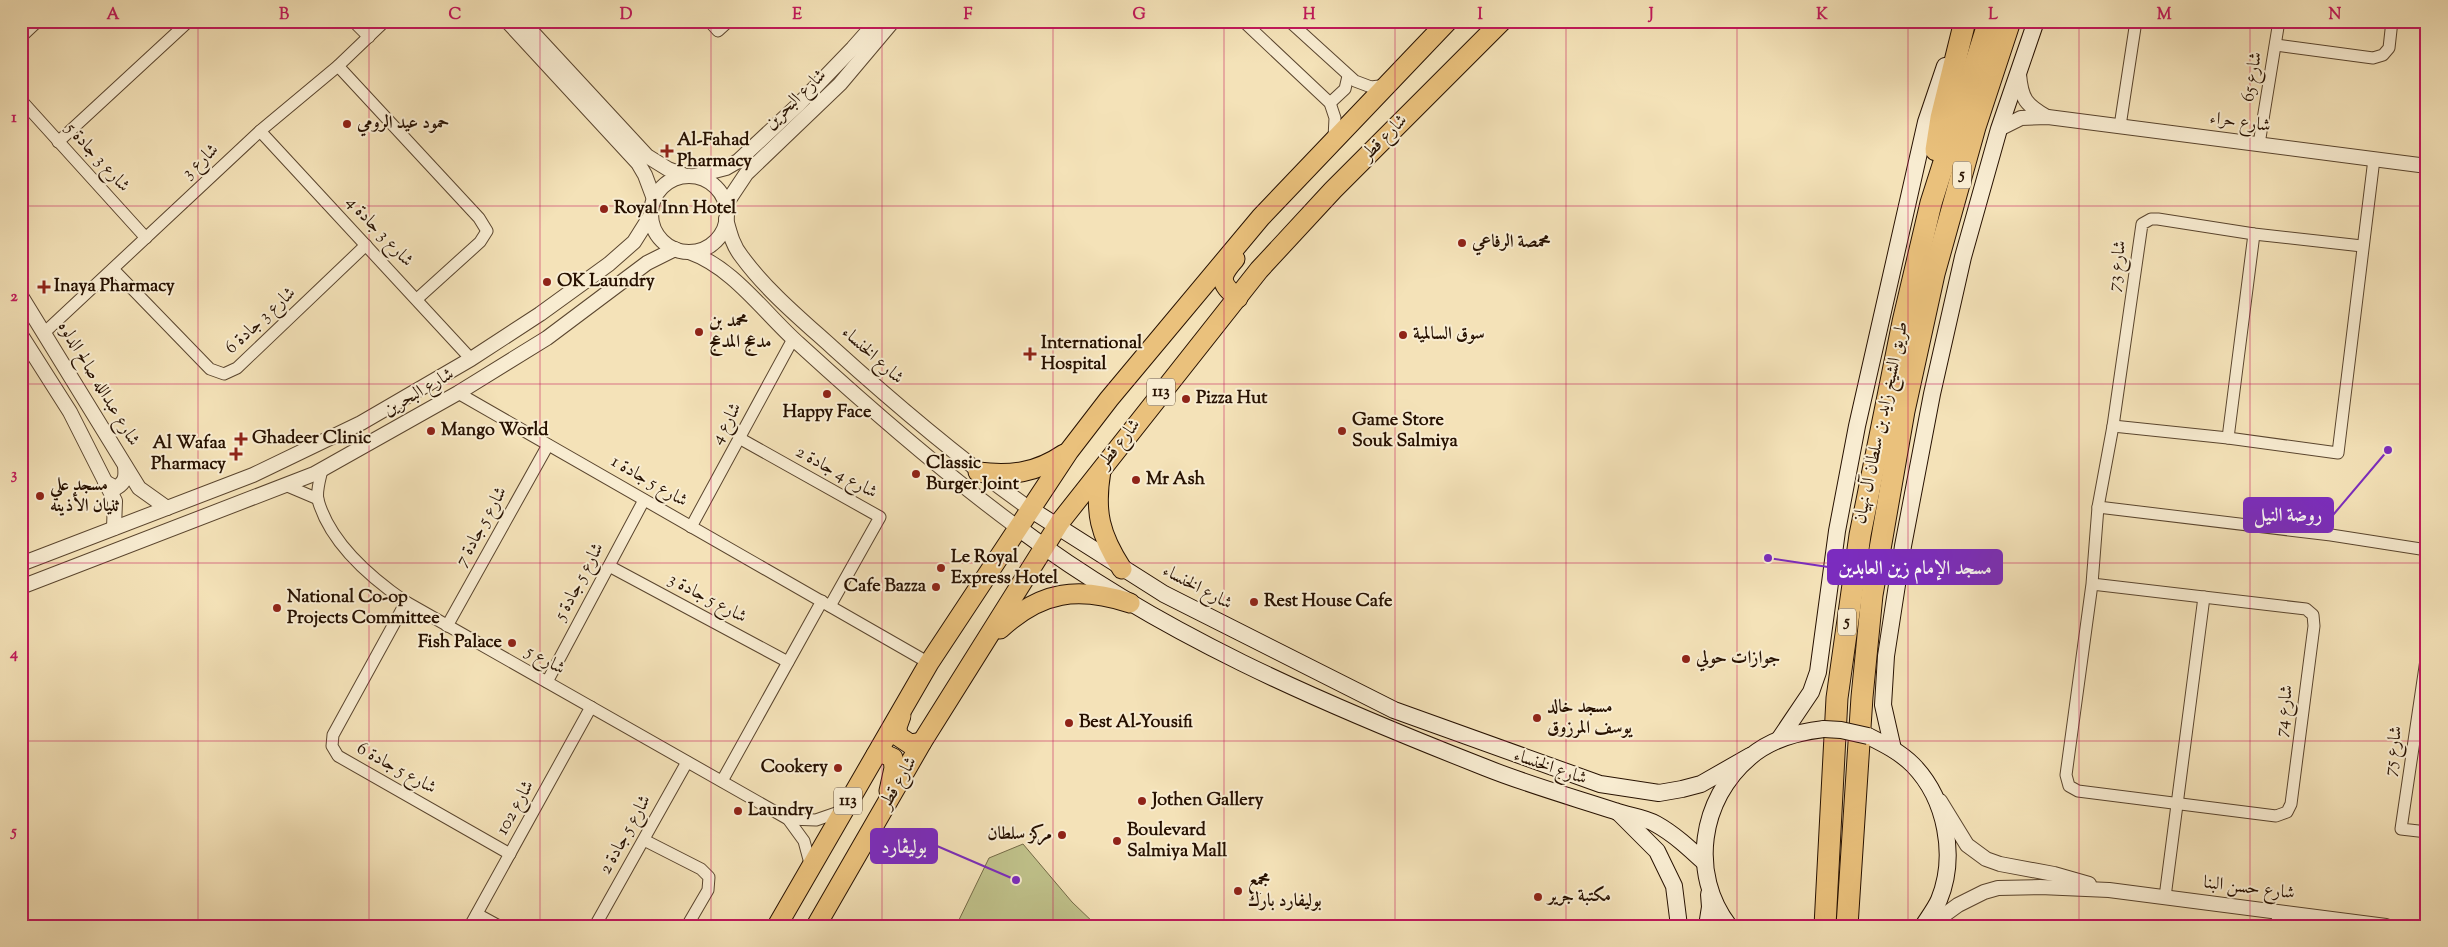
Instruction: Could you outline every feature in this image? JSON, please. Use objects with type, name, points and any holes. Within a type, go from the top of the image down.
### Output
[{"type":"highway","points":[[1930,203],[1941,118],[1965,21]]},
{"type":"highway","name":"طريق الشيخ زايد بن سلطان آل نهيان","points":[[1825,926],[1836,698],[1860,535],[1885,409],[1930,203],[1989,21]]},
{"type":"highway","name":"طريق الشيخ زايد بن سلطان آل نهيان","points":[[1847,926],[1862,697],[1872,595],[1904,411],[1936,267],[1975,127],[2010,21]]},
{"type":"main road","name":"شارع قطر","points":[[777,926],[929,663],[1069,450],[1108,399],[1261,217],[1448,21]]},
{"type":"main road","name":"شارع قطر","points":[[816,926],[922,742],[1057,528],[1101,469],[1259,270],[1333,190],[1502,21]]},
{"type":"main road","points":[[1780,738],[1811,692],[1818,672],[1837,531],[1858,426],[1926,122],[1961,21]]},
{"type":"main road","points":[[1893,749],[1883,705],[1883,684],[1903,546],[1932,394],[1961,266],[1999,129],[2036,21]]},
{"type":"main road","points":[[1238,298],[1224,285],[1223,278],[1225,271],[1258,234],[1261,217]]},
{"type":"main road","points":[[978,472],[1002,475],[1026,472],[1049,464],[1069,450]]},
{"type":"main road","points":[[1101,469],[1097,495],[1099,522],[1108,547],[1122,569]]},
{"type":"main road","name":"شارع الخنساء","points":[[1030,509],[1057,528],[1164,594],[1394,710],[1600,784],[1659,792],[1682,789],[1701,784],[1750,756]]},
{"type":"main road","name":"شارع الخنساء","points":[[1018,527],[1044,548],[1130,603],[1219,651],[1359,716],[1486,768],[1655,823],[1681,840],[1704,862]]},
{"type":"main road","points":[[980,650],[1001,627],[1023,610],[1048,598],[1075,593],[1094,594],[1130,603]]},
{"type":"main road","points":[[906,703],[896,727],[898,736],[910,744],[922,742]]},
{"type":"main road","points":[[1707,926],[1710,908],[1704,862],[1706,832],[1714,803],[1729,777],[1750,756],[1780,738],[1824,729],[1841,730],[1868,736],[1893,749],[1913,765],[1929,785],[1945,821],[1948,861],[1939,900],[1923,926]]},
{"type":"main road","points":[[876,755],[888,754],[893,758],[894,768],[883,811]]},
{"type":"main road","points":[[1618,812],[1657,851],[1674,886],[1679,926]]},
{"type":"main road","points":[[1708,884],[1721,915],[1729,926]]},
{"type":"street","points":[[21,36],[38,21]]},
{"type":"street","points":[[58,142],[189,21]]},
{"type":"street","points":[[353,21],[369,38]]},
{"type":"street","name":"شارع 3","points":[[45,332],[260,131],[338,66],[385,21]]},
{"type":"street","points":[[507,21],[638,163],[645,175],[654,199]]},
{"type":"street","points":[[522,21],[647,156],[668,169],[690,176],[714,186],[726,204],[724,230],[710,246],[689,252],[675,250],[658,236],[651,215],[654,199],[667,183],[690,176]]},
{"type":"street","points":[[709,21],[718,31],[729,21]]},
{"type":"street","name":"شارع البحرين","points":[[690,176],[726,168],[738,161],[846,56],[876,21]]},
{"type":"street","name":"شارع البحرين","points":[[726,204],[746,174],[840,84],[893,21]]},
{"type":"street","points":[[1243,21],[1330,103],[1336,126],[1332,144]]},
{"type":"street","points":[[1290,21],[1348,76],[1366,86],[1388,85]]},
{"type":"street","points":[[2120,126],[2136,21]]},
{"type":"street","name":"شارع 65","points":[[2259,144],[2279,21]]},
{"type":"street","name":"شارع 65","points":[[2276,45],[2374,58],[2384,55],[2389,48],[2392,21]]},
{"type":"street","points":[[338,66],[479,218],[487,232],[480,242],[417,299]]},
{"type":"street","name":"شارع حراء","points":[[2019,74],[2024,100],[2028,106],[2048,117]]},
{"type":"street","points":[[1330,103],[1345,89],[1348,76]]},
{"type":"street","name":"شارع 3 جادة 5","points":[[21,100],[146,238]]},
{"type":"street","name":"شارع حراء","points":[[1999,129],[2020,118],[2048,117],[2427,166]]},
{"type":"street","name":"شارع 3 جادة 4","points":[[260,131],[417,299],[470,359]]},
{"type":"street","points":[[2113,426],[2228,438],[2338,453],[2374,160]]},
{"type":"street","name":"شارع البحرين","points":[[27,562],[253,475],[361,423],[470,359],[540,314],[609,264],[634,242],[651,215]]},
{"type":"street","name":"شارع الخنساء","points":[[726,219],[732,242],[742,258],[808,325],[884,394],[978,472],[1030,509]]},
{"type":"street","name":"شارع 73","points":[[2098,506],[2113,426],[2142,224],[2151,219],[2158,219],[2254,234],[2362,246]]},
{"type":"street","points":[[2228,438],[2254,234]]},
{"type":"street","name":"شارع 3 جادة 6","points":[[113,269],[210,369],[224,374],[238,368],[366,245]]},
{"type":"street","name":"شارع البحرين","points":[[21,587],[285,486],[322,470],[458,393],[547,338],[647,263],[675,250]]},
{"type":"street","name":"شارع الخنساء","points":[[689,252],[708,259],[724,271],[794,340],[946,473],[1018,527]]},
{"type":"street","name":"شارع عبدالله صالح الدلوه","points":[[21,296],[45,332],[138,488],[167,508]]},
{"type":"street","points":[[540,314],[546,315],[552,324],[551,334],[547,338]]},
{"type":"street","points":[[21,335],[70,412],[105,482],[114,501],[114,528]]},
{"type":"street","name":"شارع 4","points":[[691,526],[738,438],[794,340]]},
{"type":"street","name":"شارع 5 جادة 1","points":[[458,393],[929,663]]},
{"type":"street","name":"شارع 4 جادة 2","points":[[738,438],[880,517],[826,604]]},
{"type":"street","name":"شارع 5 جادة 7","points":[[447,626],[548,445]]},
{"type":"street","points":[[105,482],[116,488],[122,485],[125,480],[124,465]]},
{"type":"street","name":"شارع 5","points":[[322,470],[318,499],[328,525],[373,579],[406,602],[447,626],[788,819],[804,841],[811,867]]},
{"type":"street","points":[[285,486],[318,499]]},
{"type":"street","name":"شارع 5 جادة 5","points":[[547,682],[644,500]]},
{"type":"street","points":[[2098,506],[2331,535],[2427,550]]},
{"type":"street","name":"شارع 74","points":[[2092,584],[2306,609],[2313,615],[2314,626],[2292,804],[2286,812],[2276,816],[2177,805],[2078,791],[2069,786],[2066,775],[2092,584],[2098,506]]},
{"type":"street","points":[[53,553],[57,565],[67,570]]},
{"type":"street","points":[[27,562],[38,570],[35,582]]},
{"type":"street","name":"شارع 5 جادة 3","points":[[609,566],[788,662]]},
{"type":"street","points":[[2165,897],[2204,597]]},
{"type":"street","name":"شارع 5 جادة 6","points":[[406,602],[333,735],[332,746],[338,756],[510,854]]},
{"type":"street","points":[[722,781],[788,662],[826,604]]},
{"type":"street","name":"شارع 75","points":[[2427,652],[2401,829],[2427,832]]},
{"type":"street","name":"شارع 102","points":[[470,926],[591,707]]},
{"type":"street","name":"شارع 5 جادة 2","points":[[595,926],[687,762]]},
{"type":"street","name":"شارع حسن البنا","points":[[1929,785],[1967,845],[1986,859],[2000,864],[2054,874],[2109,890]]},
{"type":"street","name":"شارع 5","points":[[788,819],[816,820],[842,811]]},
{"type":"street","points":[[644,840],[702,869],[708,877],[708,890],[687,926]]},
{"type":"street","name":"شارع حسن البنا","points":[[1929,926],[1972,897],[1998,888],[2109,890],[2165,897],[2278,919],[2386,926]]},
{"type":"street","points":[[477,914],[499,926]]},
{"type":"green space","points":[[1023,844],[1072,902],[1097,926],[956,926],[989,858]]},
{"type":"place","name":"حمود عيد الرومي","points":[[347,124]]},
{"type":"place","name":"Al-Fahad Pharmacy","points":[[667,151]]},
{"type":"place","name":"Royal Inn Hotel","points":[[604,209]]},
{"type":"place","name":"محمصة الرفاعي","points":[[1462,243]]},
{"type":"place","name":"OK Laundry","points":[[547,282]]},
{"type":"place","name":"Inaya Pharmacy","points":[[44,287]]},
{"type":"place","name":"محمد بن مدعج المدعج","points":[[699,332]]},
{"type":"place","name":"سوق السالمية","points":[[1403,335]]},
{"type":"place","name":"International Hospital","points":[[1030,354]]},
{"type":"place","name":"Happy Face","points":[[827,394]]},
{"type":"place","name":"Pizza Hut","points":[[1186,399]]},
{"type":"place","name":"Mango World","points":[[431,431]]},
{"type":"place","name":"Game Store Souk Salmiya","points":[[1342,431]]},
{"type":"place","name":"Ghadeer Clinic","points":[[241,439]]},
{"type":"place","name":"روضة النيل","points":[[2388,450]]},
{"type":"place","name":"Al Wafaa Pharmacy","points":[[236,454]]},
{"type":"place","name":"Classic Burger Joint","points":[[916,474]]},
{"type":"place","name":"Mr Ash","points":[[1136,480]]},
{"type":"place","name":"مسجد علي ثنيان الأذينه","points":[[40,496]]},
{"type":"place","name":"مسجد الإمام زين العابدين","points":[[1768,558]]},
{"type":"place","name":"Le Royal Express Hotel","points":[[941,568]]},
{"type":"place","name":"Cafe Bazza","points":[[936,587]]},
{"type":"place","name":"Rest House Cafe","points":[[1254,602]]},
{"type":"place","name":"National Co-op Projects Committee","points":[[277,608]]},
{"type":"place","name":"Fish Palace","points":[[512,643]]},
{"type":"place","name":"جوازات حولي","points":[[1686,659]]},
{"type":"place","name":"مسجد خالد يوسف المرزوق","points":[[1537,718]]},
{"type":"place","name":"Best Al-Yousifi","points":[[1069,723]]},
{"type":"place","name":"Cookery","points":[[838,768]]},
{"type":"place","name":"Jothen Gallery","points":[[1142,801]]},
{"type":"place","name":"Laundry","points":[[738,811]]},
{"type":"place","name":"مركز سلطان","points":[[1062,835]]},
{"type":"place","name":"Boulevard Salmiya Mall","points":[[1117,841]]},
{"type":"place","name":"بوليڤارد","points":[[1016,880]]},
{"type":"place","name":"مجمع بوليفارد بارك","points":[[1238,891]]},
{"type":"place","name":"مكتبة جرير","points":[[1538,897]]}]
